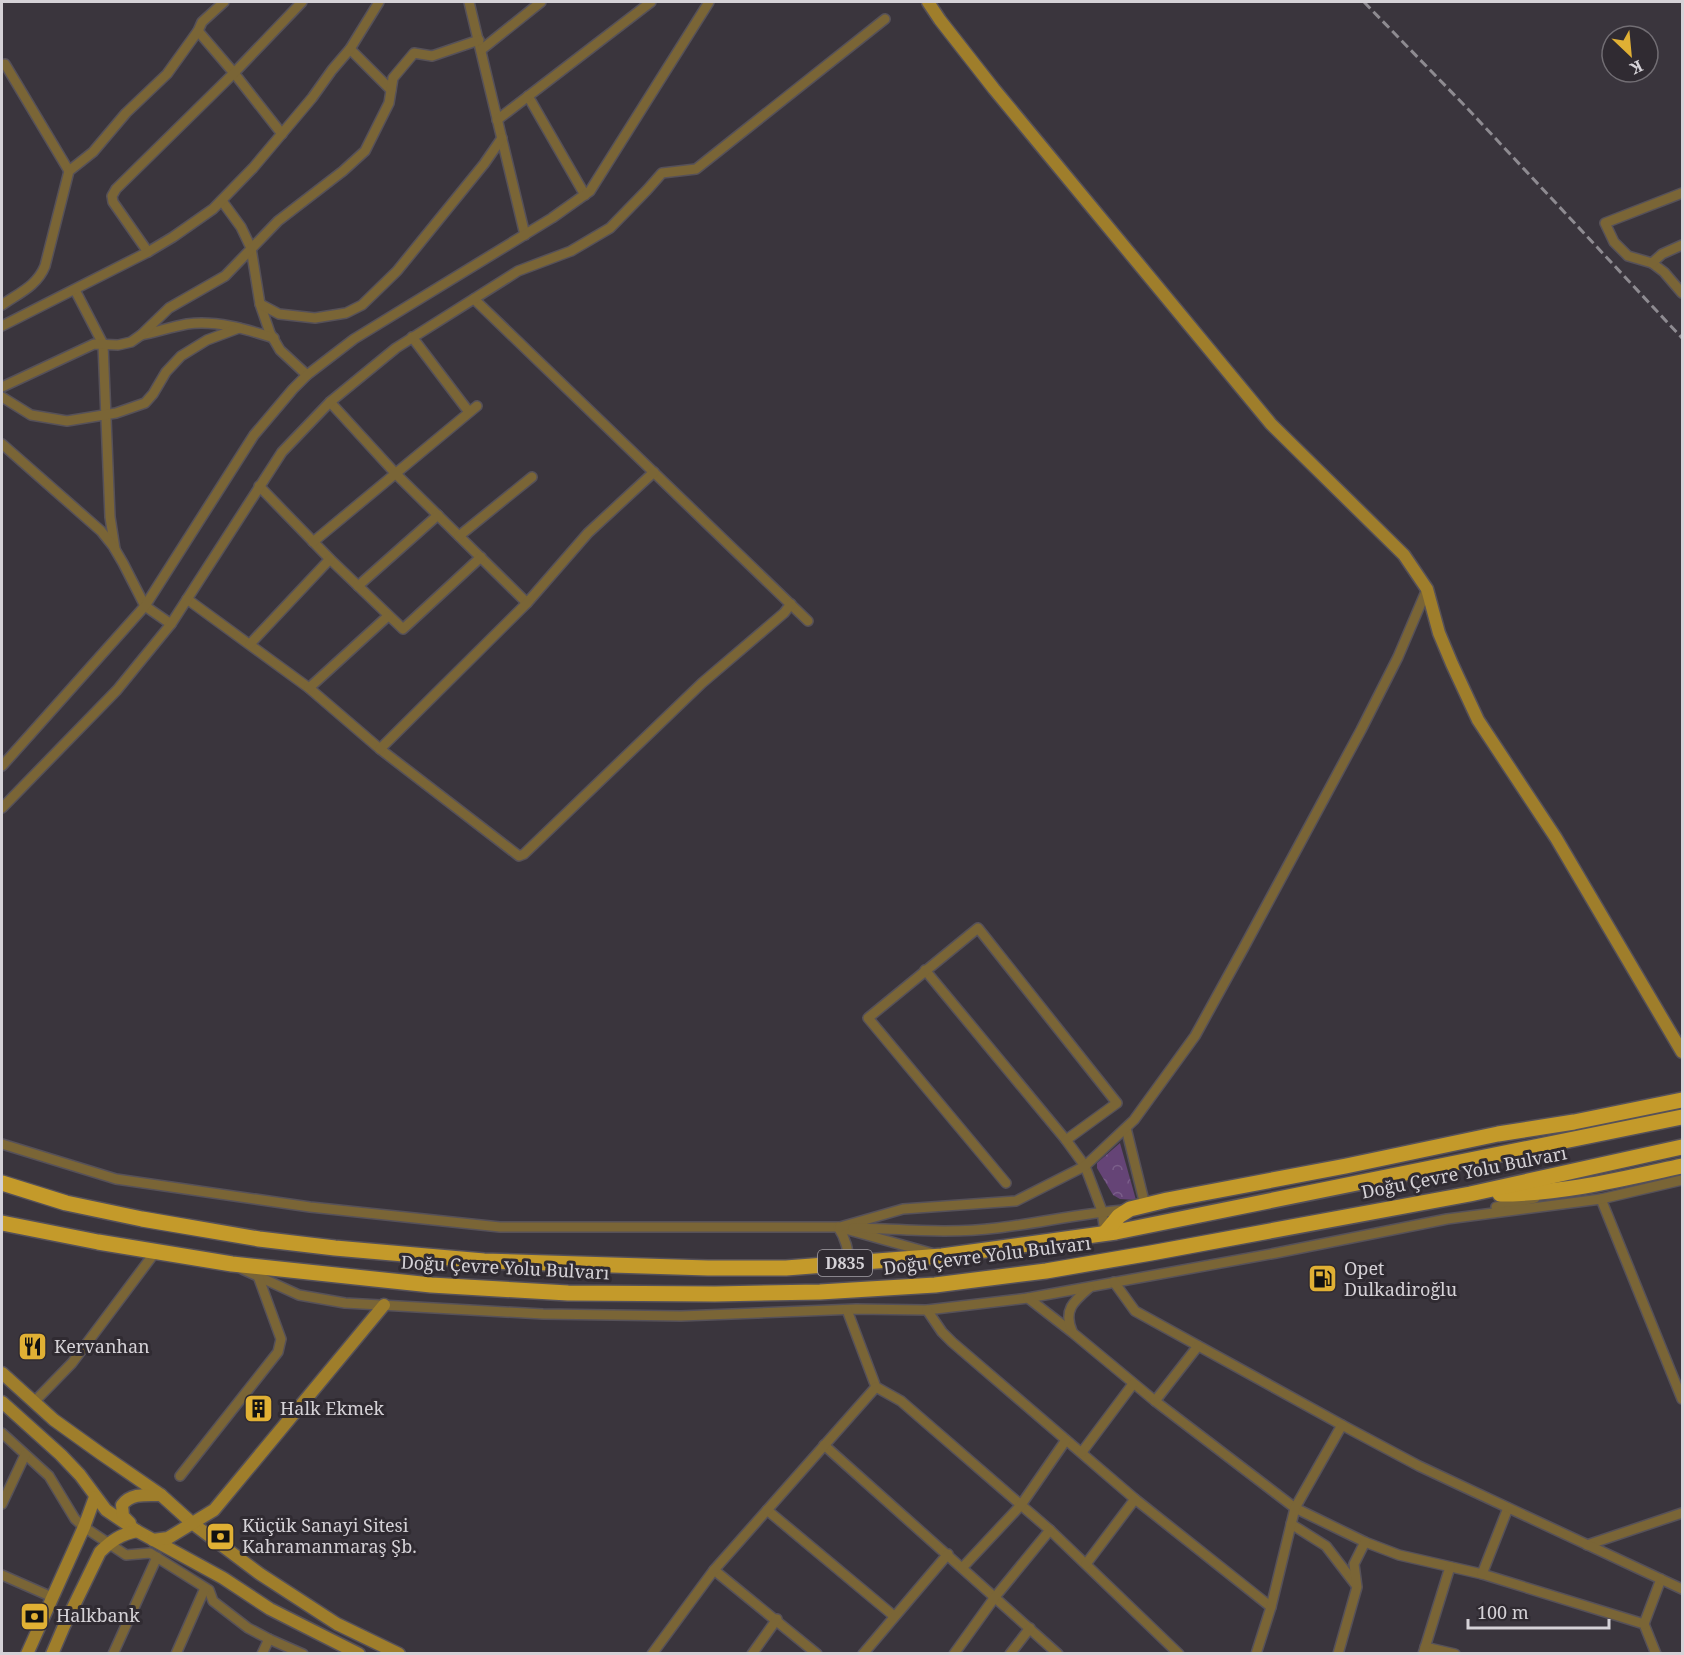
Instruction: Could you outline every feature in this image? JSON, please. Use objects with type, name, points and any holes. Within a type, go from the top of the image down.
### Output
[{"type":"highway","points":[[1105,1233],[1119,1216],[1138,1207],[1167,1200],[1498,1134],[1574,1122],[1683,1100]]},
{"type":"highway","name":"Doğu Çevre Yolu Bulvarı","points":[[2,1184],[66,1203],[141,1220],[259,1239],[484,1261],[708,1268],[786,1268],[942,1256],[1105,1233],[1683,1117]]},
{"type":"highway","name":"Doğu Çevre Yolu Bulvarı","points":[[2,1223],[98,1242],[232,1264],[431,1285],[556,1293],[768,1294],[881,1289],[935,1285],[1046,1271],[1151,1253],[1470,1194],[1683,1147]]},
{"type":"highway","points":[[1470,1194],[1521,1194],[1579,1188],[1683,1166]]},
{"type":"main road","points":[[928,2],[994,89],[1270,424],[1404,555],[1427,589],[1439,633],[1478,720],[1556,838],[1683,1052]]},
{"type":"main road","points":[[153,1540],[168,1538],[214,1510],[384,1305]]},
{"type":"main road","points":[[2,1374],[54,1420],[161,1495],[192,1523],[260,1574],[337,1624],[399,1653]]},
{"type":"main road","points":[[2,1402],[61,1455],[80,1475],[106,1510],[137,1531],[223,1578],[270,1609],[360,1653]]},
{"type":"main road","points":[[137,1531],[123,1516],[122,1505],[131,1496],[161,1495]]},
{"type":"main road","points":[[27,1653],[96,1497]]},
{"type":"main road","points":[[52,1653],[100,1552],[124,1534],[137,1531]]},
{"type":"street","points":[[2,305],[36,283],[41,276],[69,171],[93,152],[126,113],[167,74],[202,22],[224,2]]},
{"type":"street","points":[[148,252],[113,202],[112,196],[116,189],[234,73],[302,2]]},
{"type":"street","points":[[2,326],[148,252],[213,209],[282,134],[350,48],[379,2]]},
{"type":"street","points":[[469,2],[525,235]]},
{"type":"street","points":[[2,387],[94,344],[118,345],[131,342],[169,308],[225,276],[278,221],[365,151],[389,103],[393,78],[414,53],[432,56],[480,45],[541,2]]},
{"type":"street","points":[[497,120],[651,2]]},
{"type":"street","points":[[2,766],[145,606],[254,435],[293,389],[307,375],[354,339],[525,235],[590,191],[709,2]]},
{"type":"street","points":[[2,808],[117,690],[171,624],[282,452],[330,402],[396,348],[518,271],[571,251],[610,228],[662,173],[696,169],[885,20]]},
{"type":"street","points":[[198,31],[282,134]]},
{"type":"street","points":[[350,48],[391,90]]},
{"type":"street","points":[[2,65],[5,64],[69,171]]},
{"type":"street","points":[[528,96],[585,195]]},
{"type":"street","points":[[260,304],[279,314],[315,318],[346,313],[362,305],[397,271],[484,164],[502,138]]},
{"type":"street","points":[[1683,193],[1605,223],[1614,242],[1628,256],[1652,264],[1664,272],[1683,293]]},
{"type":"street","points":[[222,201],[241,227],[251,248],[260,304],[270,333],[280,350],[307,375]]},
{"type":"street","points":[[1652,264],[1662,254],[1683,245]]},
{"type":"street","points":[[75,290],[103,344],[110,517],[115,549]]},
{"type":"street","points":[[474,299],[808,621]]},
{"type":"street","points":[[141,335],[188,324],[219,324],[274,338]]},
{"type":"street","points":[[2,397],[31,415],[67,421],[116,413],[145,403],[166,372],[181,356],[207,340],[239,328]]},
{"type":"street","points":[[313,542],[473,409],[412,337]]},
{"type":"street","points":[[330,402],[396,474],[527,603]]},
{"type":"street","points":[[2,444],[100,531],[115,549],[145,606],[171,624]]},
{"type":"street","points":[[380,749],[527,603],[588,532],[654,472]]},
{"type":"street","points":[[459,536],[531,477]]},
{"type":"street","points":[[259,486],[402,629],[481,557]]},
{"type":"street","points":[[358,586],[438,515]]},
{"type":"street","points":[[250,644],[330,559]]},
{"type":"street","points":[[838,1227],[903,1209],[1016,1201],[1085,1166],[1134,1120],[1195,1036],[1206,1017],[1361,730],[1398,657],[1427,589]]},
{"type":"street","points":[[187,599],[309,688],[380,749],[519,856],[524,854],[702,683],[784,613],[791,604]]},
{"type":"street","points":[[309,688],[388,616]]},
{"type":"street","points":[[1006,1183],[868,1018],[978,928],[1117,1103],[1066,1140]]},
{"type":"street","points":[[925,970],[1085,1166],[1102,1211],[1105,1233]]},
{"type":"street","points":[[838,1227],[932,1231],[995,1228],[1138,1207],[1126,1128]]},
{"type":"street","name":"Doğu Çevre Yolu Bulvarı","points":[[2,1144],[116,1179],[310,1207],[500,1227],[838,1227],[942,1256]]},
{"type":"street","points":[[1447,1219],[1601,1199],[1683,1180]]},
{"type":"street","points":[[232,1264],[299,1295],[345,1303],[543,1314],[681,1316],[847,1310],[927,1310],[1028,1298],[1276,1253],[1447,1219],[1579,1188]]},
{"type":"street","points":[[1601,1199],[1683,1399]]},
{"type":"street","points":[[838,1227],[846,1238],[849,1263]]},
{"type":"street","points":[[34,1402],[72,1363],[156,1251]]},
{"type":"street","points":[[180,1476],[278,1352],[281,1339],[258,1276]]},
{"type":"street","points":[[1114,1282],[1135,1311],[1342,1425],[1419,1466],[1683,1589]]},
{"type":"street","points":[[1073,1333],[1068,1321],[1070,1310],[1089,1287]]},
{"type":"street","points":[[1028,1298],[1133,1384],[1295,1508],[1365,1542],[1400,1555],[1482,1574],[1644,1624]]},
{"type":"street","points":[[847,1310],[876,1387],[901,1401],[1021,1504],[1179,1653]]},
{"type":"street","points":[[927,1310],[952,1342],[1135,1499],[1271,1607]]},
{"type":"street","points":[[1155,1401],[1198,1346]]},
{"type":"street","points":[[1082,1452],[1133,1384]]},
{"type":"street","points":[[652,1653],[714,1570],[876,1387]]},
{"type":"street","points":[[1256,1653],[1271,1607],[1295,1508],[1342,1425]]},
{"type":"street","points":[[2,1433],[49,1476],[75,1519],[84,1527],[126,1555],[150,1553],[157,1557],[209,1590],[213,1601],[248,1628],[303,1653]]},
{"type":"street","points":[[963,1567],[1021,1504],[1066,1440]]},
{"type":"street","points":[[824,1445],[1058,1653]]},
{"type":"street","points":[[2,1504],[25,1455]]},
{"type":"street","points":[[1086,1564],[1135,1499]]},
{"type":"street","points":[[1482,1574],[1508,1508]]},
{"type":"street","points":[[767,1510],[894,1616]]},
{"type":"street","points":[[1587,1545],[1683,1513]]},
{"type":"street","points":[[1291,1524],[1326,1546],[1357,1587]]},
{"type":"street","points":[[954,1653],[995,1597],[1050,1530]]},
{"type":"street","points":[[1338,1653],[1357,1587],[1354,1564],[1365,1542]]},
{"type":"street","points":[[863,1653],[948,1554]]},
{"type":"street","points":[[113,1653],[157,1557]]},
{"type":"street","points":[[1450,1567],[1424,1650],[1455,1653]]},
{"type":"street","points":[[714,1570],[817,1653]]},
{"type":"street","points":[[2,1575],[52,1597]]},
{"type":"street","points":[[1656,1653],[1644,1624],[1661,1579]]},
{"type":"street","points":[[176,1653],[205,1588]]},
{"type":"street","points":[[752,1653],[777,1620]]},
{"type":"street","points":[[1010,1653],[1030,1628]]},
{"type":"street","points":[[262,1653],[269,1639]]},
{"type":"green space","points":[[1120,1143],[1136,1200],[1120,1199],[1113,1195],[1097,1168],[1097,1163]]},
{"type":"railway","points":[[1364,2],[1467,108],[1682,338]]},
{"type":"place","name":"Opet Dulkadiroğlu","points":[[1323,1279]]},
{"type":"place","name":"Kervanhan","points":[[33,1347]]},
{"type":"place","name":"Halk Ekmek","points":[[259,1409]]},
{"type":"place","name":"Küçük Sanayi Sitesi Kahramanmaraş Şb.","points":[[221,1536]]},
{"type":"place","name":"Halkbank","points":[[35,1616]]}]
